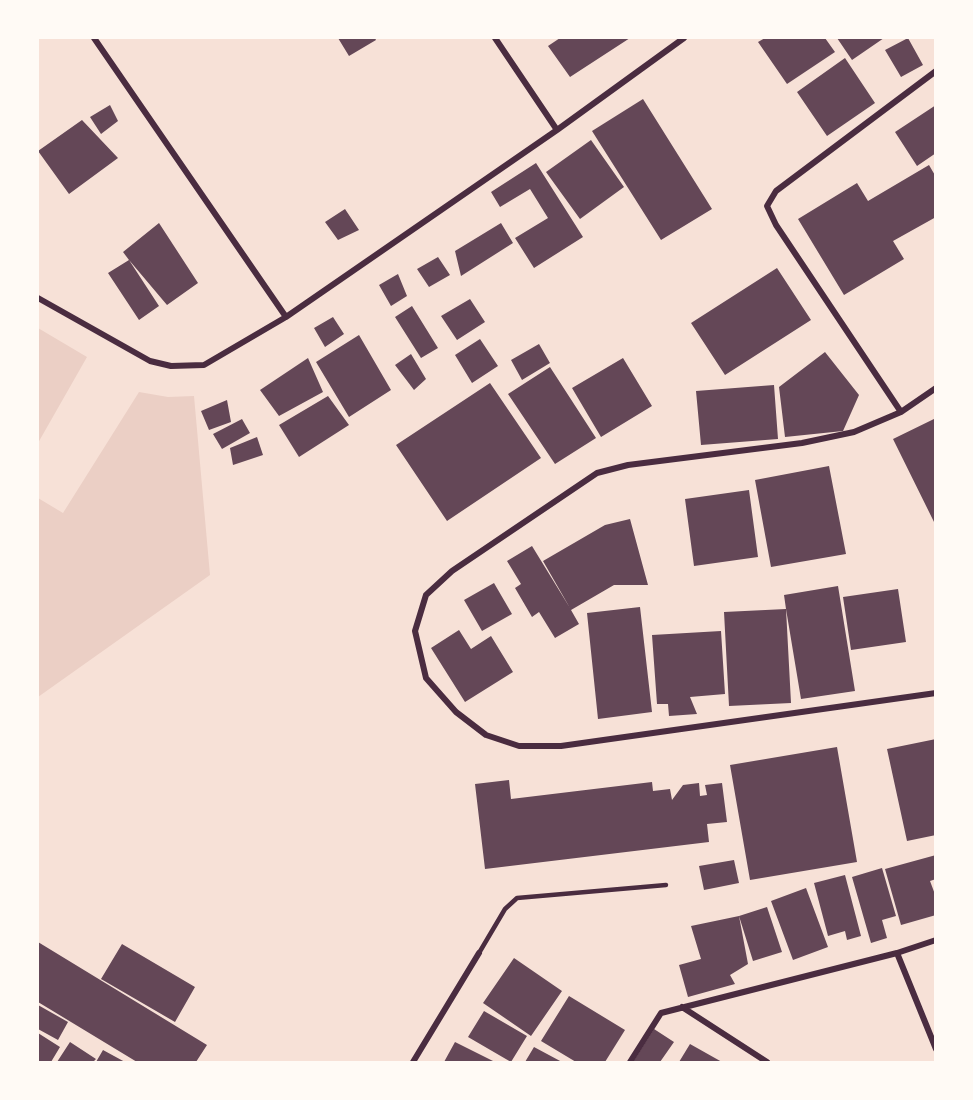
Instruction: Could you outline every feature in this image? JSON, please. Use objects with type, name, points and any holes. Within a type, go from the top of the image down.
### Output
[{"type":"street","points":[[94,38],[286,317]]},
{"type":"street","points":[[495,38],[557,130]]},
{"type":"street","points":[[38,298],[150,361],[171,366],[204,365],[286,317],[557,130],[684,38]]},
{"type":"street","points":[[901,412],[776,225],[767,206],[776,191],[936,71]]},
{"type":"street","points":[[936,388],[901,412],[854,432],[802,443],[628,465],[597,472],[452,571],[426,595],[415,631],[426,678],[456,712],[486,735],[519,746],[561,746],[936,693]]},
{"type":"street","points":[[630,1062],[661,1013],[897,953],[936,940]]},
{"type":"street","points":[[413,1062],[479,953]]},
{"type":"street","points":[[897,953],[936,1049]]},
{"type":"street","points":[[682,1007],[767,1062]]},
{"type":"lane","points":[[479,953],[505,909],[517,898],[666,885]]},
{"type":"shaded area","points":[[38,328],[87,357],[38,443]]},
{"type":"shaded area","points":[[139,392],[168,397],[194,396],[210,575],[38,697],[38,498],[63,513]]},
{"type":"building","points":[[338,38],[375,38],[376,40],[349,56]]},
{"type":"building","points":[[560,38],[630,38],[570,77],[548,46]]},
{"type":"building","points":[[765,38],[825,38],[835,52],[787,84],[758,42]]},
{"type":"building","points":[[837,38],[884,38],[852,60]]},
{"type":"building","points":[[908,38],[923,65],[901,77],[885,50]]},
{"type":"building","points":[[845,58],[875,103],[827,136],[797,92]]},
{"type":"building","points":[[643,99],[712,209],[661,240],[592,131]]},
{"type":"building","points":[[110,105],[118,121],[101,134],[90,117]]},
{"type":"building","points":[[936,105],[936,153],[917,166],[895,132]]},
{"type":"building","points":[[82,120],[118,158],[69,194],[38,151]]},
{"type":"building","points":[[591,140],[624,187],[580,219],[546,172]]},
{"type":"building","points":[[536,163],[583,237],[534,268],[515,238],[548,218],[530,189],[500,207],[491,192]]},
{"type":"building","points":[[929,165],[936,177],[936,217],[893,241],[904,259],[844,295],[798,219],[857,183],[868,201]]},
{"type":"building","points":[[345,209],[359,230],[338,240],[325,222]]},
{"type":"building","points":[[159,223],[198,283],[167,305],[123,252]]},
{"type":"building","points":[[501,223],[513,243],[461,276],[455,251]]},
{"type":"building","points":[[438,257],[450,275],[429,287],[417,269]]},
{"type":"building","points":[[129,260],[159,306],[139,320],[108,273]]},
{"type":"building","points":[[777,268],[811,320],[725,375],[691,323]]},
{"type":"building","points":[[398,274],[407,296],[391,306],[379,285]]},
{"type":"building","points":[[470,299],[485,322],[457,340],[441,316]]},
{"type":"building","points":[[412,306],[438,348],[421,358],[395,317]]},
{"type":"building","points":[[333,317],[344,334],[325,347],[314,328]]},
{"type":"building","points":[[359,335],[391,390],[349,417],[316,362]]},
{"type":"building","points":[[480,339],[498,366],[472,383],[455,355]]},
{"type":"building","points":[[539,344],[550,363],[522,380],[511,360]]},
{"type":"building","points":[[825,352],[859,395],[843,431],[785,437],[779,387]]},
{"type":"building","points":[[411,354],[426,379],[414,390],[395,365]]},
{"type":"building","points":[[308,358],[323,392],[279,416],[260,390]]},
{"type":"building","points":[[623,358],[652,406],[601,437],[572,388]]},
{"type":"building","points":[[550,367],[596,438],[555,464],[508,394]]},
{"type":"building","points":[[490,383],[541,458],[447,521],[396,445]]},
{"type":"building","points":[[774,385],[778,439],[701,445],[696,391]]},
{"type":"building","points":[[328,396],[349,425],[299,457],[279,425]]},
{"type":"building","points":[[227,400],[231,422],[209,430],[201,411]]},
{"type":"building","points":[[936,418],[936,526],[893,439]]},
{"type":"building","points":[[242,419],[250,433],[222,449],[213,434]]},
{"type":"building","points":[[257,437],[263,455],[233,465],[230,448]]},
{"type":"building","points":[[829,466],[846,554],[771,567],[755,480]]},
{"type":"building","points":[[749,490],[758,557],[694,566],[685,499]]},
{"type":"building","points":[[630,519],[648,585],[614,585],[571,610],[579,624],[555,638],[539,612],[532,617],[515,588],[521,584],[507,561],[532,546],[570,608],[543,561],[605,525]]},
{"type":"building","points":[[494,583],[512,614],[482,631],[464,600]]},
{"type":"building","points":[[838,586],[855,691],[801,699],[784,595]]},
{"type":"building","points":[[898,589],[906,642],[851,650],[843,597]]},
{"type":"building","points":[[640,607],[652,712],[598,719],[587,613]]},
{"type":"building","points":[[786,609],[791,703],[729,706],[724,612]]},
{"type":"building","points":[[459,630],[471,649],[491,636],[513,672],[465,702],[431,648]]},
{"type":"building","points":[[721,631],[725,694],[690,697],[697,714],[669,716],[668,704],[657,704],[652,635]]},
{"type":"building","points":[[936,739],[936,835],[907,841],[887,749]]},
{"type":"building","points":[[837,747],[857,862],[750,880],[730,765]]},
{"type":"building","points":[[509,780],[511,799],[652,782],[653,791],[670,789],[672,800],[683,785],[699,783],[700,796],[707,795],[705,785],[722,783],[727,822],[707,824],[709,842],[485,869],[475,784]]},
{"type":"building","points":[[936,855],[936,879],[930,881],[936,897],[936,915],[901,925],[885,869]]},
{"type":"building","points":[[734,860],[739,883],[704,890],[699,866]]},
{"type":"building","points":[[882,868],[896,916],[882,920],[887,938],[871,943],[852,877]]},
{"type":"building","points":[[845,875],[861,936],[847,940],[845,931],[828,936],[814,883]]},
{"type":"building","points":[[806,888],[828,947],[793,960],[771,901]]},
{"type":"building","points":[[767,907],[782,952],[753,961],[739,916]]},
{"type":"building","points":[[739,916],[748,964],[730,975],[735,984],[688,997],[679,965],[701,959],[691,926]]},
{"type":"building","points":[[38,942],[207,1045],[196,1062],[137,1062],[38,1002]]},
{"type":"building","points":[[122,944],[195,987],[175,1022],[101,979]]},
{"type":"building","points":[[514,958],[562,991],[531,1036],[483,1003]]},
{"type":"building","points":[[569,996],[625,1030],[605,1062],[576,1062],[541,1041]]},
{"type":"building","points":[[38,1005],[68,1022],[58,1040],[38,1029]]},
{"type":"building","points":[[484,1011],[527,1036],[511,1062],[468,1037]]},
{"type":"building","points":[[654,1029],[674,1042],[660,1062],[633,1062]]},
{"type":"building","points":[[38,1033],[60,1047],[51,1062],[38,1062]]},
{"type":"building","points":[[70,1042],[96,1059],[93,1062],[57,1062]]},
{"type":"building","points":[[455,1042],[495,1062],[444,1062]]},
{"type":"building","points":[[690,1044],[722,1062],[679,1062]]},
{"type":"building","points":[[534,1047],[562,1062],[525,1062]]},
{"type":"building","points":[[103,1050],[125,1062],[96,1062]]}]
